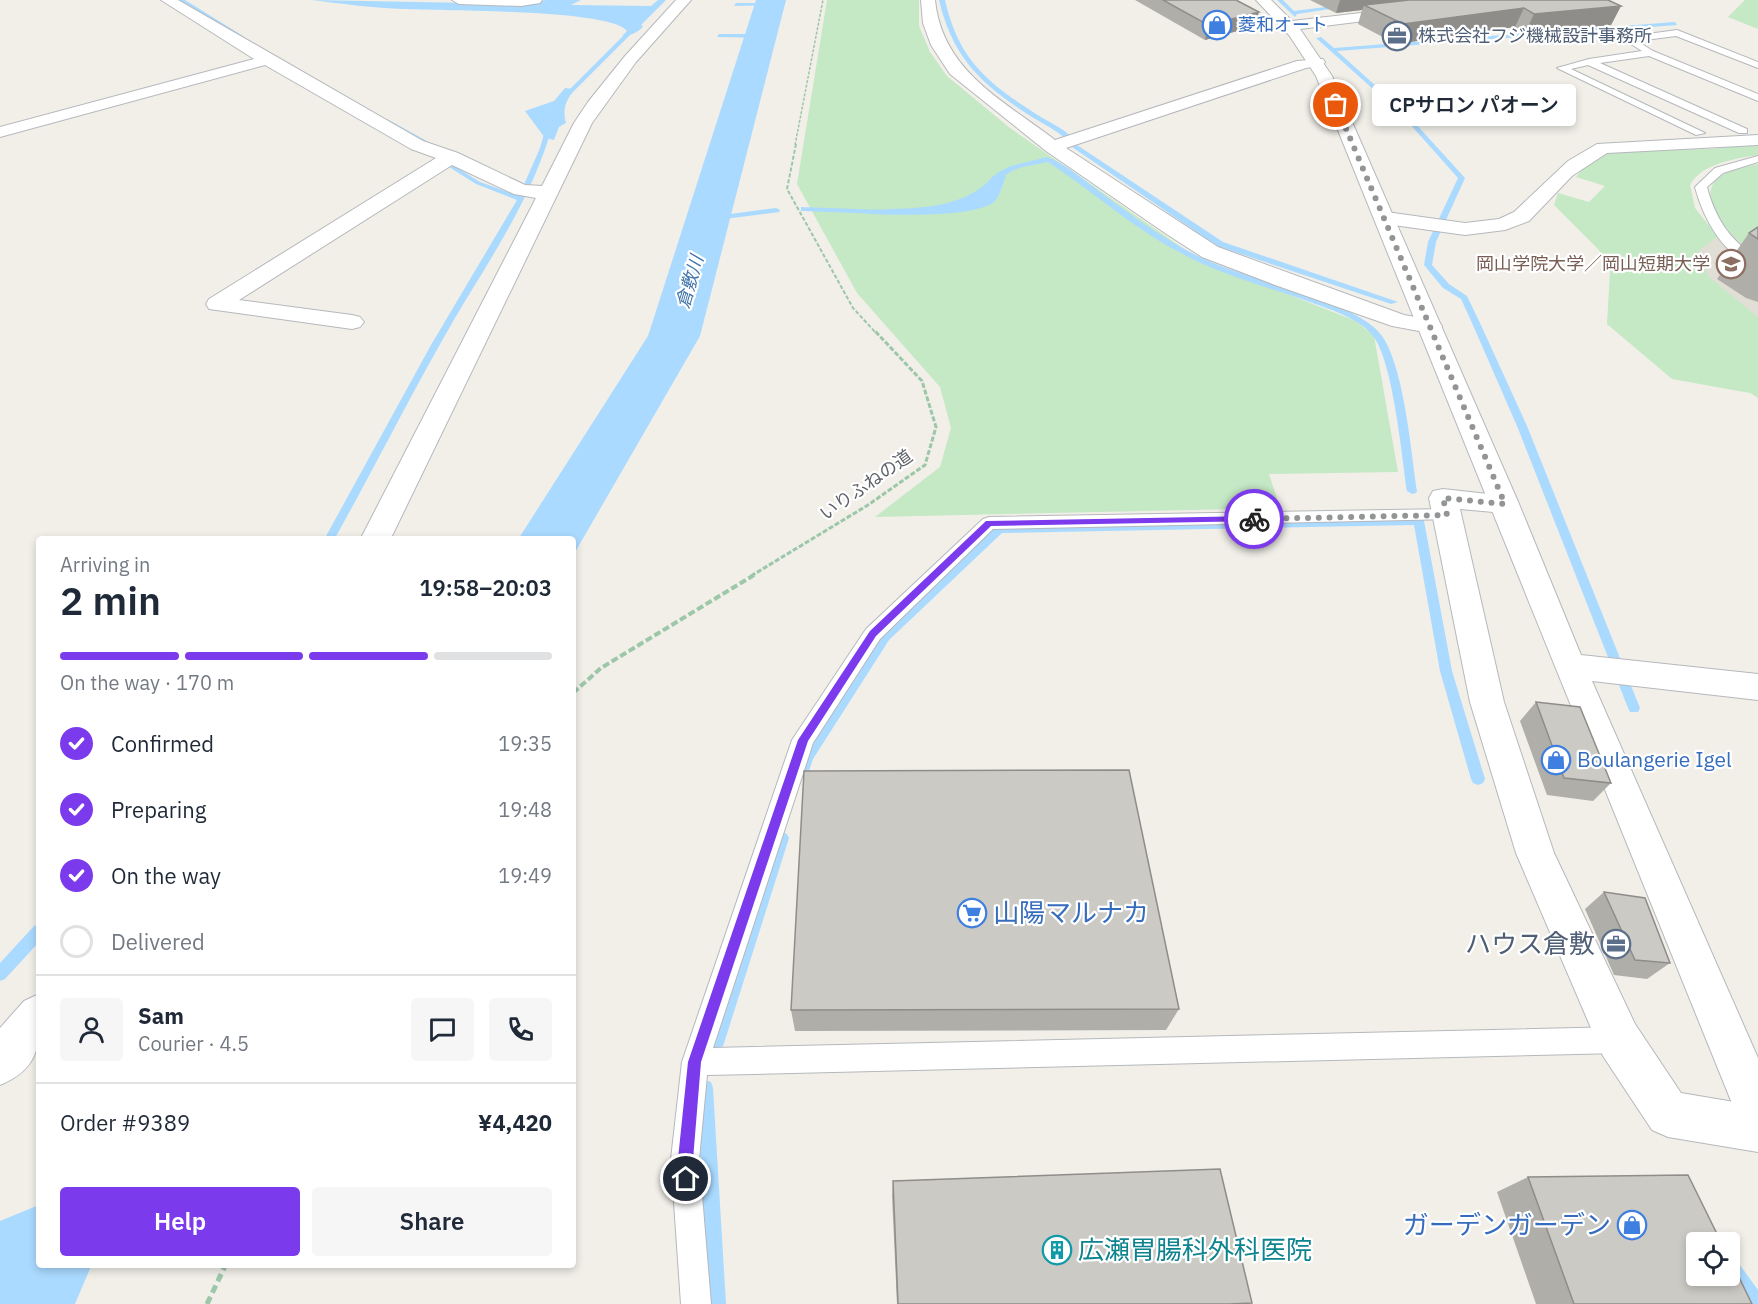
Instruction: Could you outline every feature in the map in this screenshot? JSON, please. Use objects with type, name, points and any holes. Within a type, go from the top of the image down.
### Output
[{"type":"street","points":[[168,0],[267,60],[417,145],[533,191]]},
{"type":"street","points":[[459,0],[521,2],[534,0]]},
{"type":"street","points":[[377,536],[533,191],[583,123],[608,83],[644,40],[684,0]]},
{"type":"street","points":[[928,0],[930,23],[939,45],[956,71],[1063,144],[1210,252],[1390,317],[1430,326]]},
{"type":"street","points":[[1263,0],[1289,26],[1317,62],[1386,218],[1505,504],[1569,666],[1758,1112]]},
{"type":"street","points":[[1289,26],[1422,10]]},
{"type":"street","points":[[0,132],[267,60]]},
{"type":"street","points":[[1063,144],[1303,64],[1317,62]]},
{"type":"street","points":[[1386,218],[1483,229],[1512,222],[1536,203],[1539,196],[1564,172],[1588,155],[1603,148],[1751,136]]},
{"type":"street","points":[[352,322],[217,304],[451,157]]},
{"type":"street","points":[[1505,504],[1443,498],[1487,702],[1535,853],[1619,1040],[1668,1114],[1758,1129]]},
{"type":"street","points":[[1569,666],[1758,687]]},
{"type":"street","points":[[0,1063],[36,1020]]},
{"type":"lane","points":[[1758,65],[1677,33],[1629,39],[1650,53],[1758,98]]},
{"type":"lane","points":[[1650,53],[1562,68],[1700,134]]},
{"type":"lane","points":[[1589,62],[1751,136],[1758,128]]},
{"type":"lane","points":[[1758,159],[1734,164],[1709,174],[1701,187],[1705,210],[1721,232],[1743,255],[1758,263]]},
{"type":"lane","points":[[696,1304],[692,1279],[685,1159],[695,1062],[803,740],[873,634],[989,523],[1447,515]]},
{"type":"lane","points":[[695,1062],[1619,1040]]},
{"type":"path","name":"いりふねの道","points":[[576,690],[601,668],[868,505],[925,465],[936,427],[922,381],[853,308],[787,189],[823,0]]},
{"type":"path","points":[[207,1304],[224,1268]]},
{"type":"shaded area","name":"岡山学院大学／岡山短期大学","points":[[1758,211],[1758,317],[1710,280],[1697,251]]},
{"type":"green space","points":[[827,0],[919,0],[919,26],[930,52],[947,76],[1010,128],[1200,260],[1356,321],[1374,336],[1398,472],[1269,474],[1280,508],[875,517],[940,467],[951,428],[940,387],[857,293],[797,184]]},
{"type":"green space","points":[[1745,0],[1758,0],[1758,29],[1728,17]]},
{"type":"green space","points":[[1758,144],[1758,155],[1720,163],[1702,172],[1690,185],[1695,208],[1718,237],[1698,251],[1709,277],[1758,317],[1758,398],[1750,393],[1672,379],[1607,324],[1610,272],[1599,250],[1554,205],[1558,193],[1589,202],[1605,186],[1576,177],[1586,165],[1605,152],[1710,149]]},
{"type":"green space","points":[[1758,164],[1758,258],[1741,244],[1722,222],[1711,198],[1712,187],[1718,178],[1732,170]]},
{"type":"water","points":[[312,0],[523,4],[546,0],[581,0],[571,5],[651,6],[658,0],[666,0],[641,25],[643,26],[639,30],[622,36],[627,31],[614,24],[559,15],[381,8]]},
{"type":"water","points":[[565,88],[575,89],[566,105],[564,113],[566,123],[559,127],[554,140],[545,138],[525,111],[554,101]]},
{"type":"water","points":[[993,176],[1006,176],[995,201],[986,206],[954,213],[867,214],[868,210],[919,208],[952,202],[968,196]]},
{"type":"building","points":[[1163,0],[1236,0],[1259,12],[1208,25]]},
{"type":"building","points":[[1409,0],[1608,0],[1621,6],[1534,14],[1524,8],[1403,24],[1364,5]]},
{"type":"building","points":[[1758,227],[1758,239],[1749,233]]},
{"type":"building","points":[[1536,702],[1580,707],[1611,783],[1564,778]]},
{"type":"building","name":"山陽マルナカ","points":[[1129,770],[1179,1009],[791,1010],[804,771]]},
{"type":"building","points":[[1604,892],[1645,898],[1670,963],[1635,960]]},
{"type":"building","name":"広瀬胃腸科外科医院","points":[[1220,1169],[1252,1303],[898,1304],[893,1181]]},
{"type":"building","points":[[1688,1175],[1716,1232],[1686,1232],[1686,1286],[1740,1286],[1740,1279],[1752,1304],[1574,1304],[1528,1177]]},
{"type":"waterway","points":[[181,0],[240,36]]},
{"type":"waterway","name":"倉敷川","points":[[552,536],[674,336],[771,0]]},
{"type":"waterway","points":[[942,0],[948,25],[958,47],[988,82],[1007,98],[1070,138],[1074,146],[1220,244],[1394,302]]},
{"type":"waterway","points":[[1280,0],[1293,13]]},
{"type":"waterway","points":[[736,5],[769,5]]},
{"type":"waterway","points":[[1293,13],[1341,7]]},
{"type":"waterway","points":[[1333,50],[1675,24]]},
{"type":"waterway","points":[[562,100],[636,26]]},
{"type":"waterway","points":[[719,36],[761,36]]},
{"type":"waterway","points":[[1319,38],[1403,113],[1462,178],[1432,242],[1428,265],[1446,286],[1464,298],[1476,323],[1522,426],[1634,708]]},
{"type":"waterway","points":[[387,121],[423,141]]},
{"type":"waterway","points":[[331,536],[435,345],[522,199],[534,174],[550,123]]},
{"type":"waterway","points":[[989,189],[999,174],[1013,167],[1049,160]]},
{"type":"waterway","points":[[1049,160],[1159,238],[1199,260],[1323,304],[1367,325],[1378,336],[1390,367],[1412,491]]},
{"type":"waterway","points":[[452,167],[478,183],[520,199]]},
{"type":"waterway","points":[[804,209],[883,212]]},
{"type":"waterway","points":[[708,219],[776,210]]},
{"type":"waterway","points":[[803,770],[807,757],[885,637],[999,529],[1418,521]]},
{"type":"waterway","points":[[1418,521],[1446,671],[1478,779]]},
{"type":"waterway","points":[[717,1040],[782,838]]},
{"type":"waterway","points":[[0,974],[36,934]]},
{"type":"waterway","points":[[705,1088],[717,1304]]},
{"type":"waterway","name":"倉敷川","points":[[7,1304],[36,1264]]},
{"type":"waterway","points":[[1740,1281],[1757,1304]]},
{"type":"way so far","points":[[1254,519],[1447,515],[1443,498],[1505,504],[1386,218],[1336,105]]},
{"type":"place","name":"菱和オート","points":[[1217,25]]},
{"type":"place","name":"株式会社フジ機械設計事務所","points":[[1397,36]]},
{"type":"place","name":"CPサロン パオーン","points":[[1336,105]]},
{"type":"place","name":"岡山学院大学／岡山短期大学","points":[[1731,264]]},
{"type":"place","name":"Boulangerie Igel","points":[[1556,760]]},
{"type":"place","name":"山陽マルナカ","points":[[972,913]]},
{"type":"place","name":"ハウス倉敷","points":[[1616,944]]},
{"type":"place","name":"ガーデンガーデン","points":[[1632,1225]]},
{"type":"place","name":"広瀬胃腸科外科医院","points":[[1057,1250]]},
{"type":"route","points":[[686,1179],[685,1159],[695,1062],[803,740],[873,634],[989,523],[1254,519]]}]
